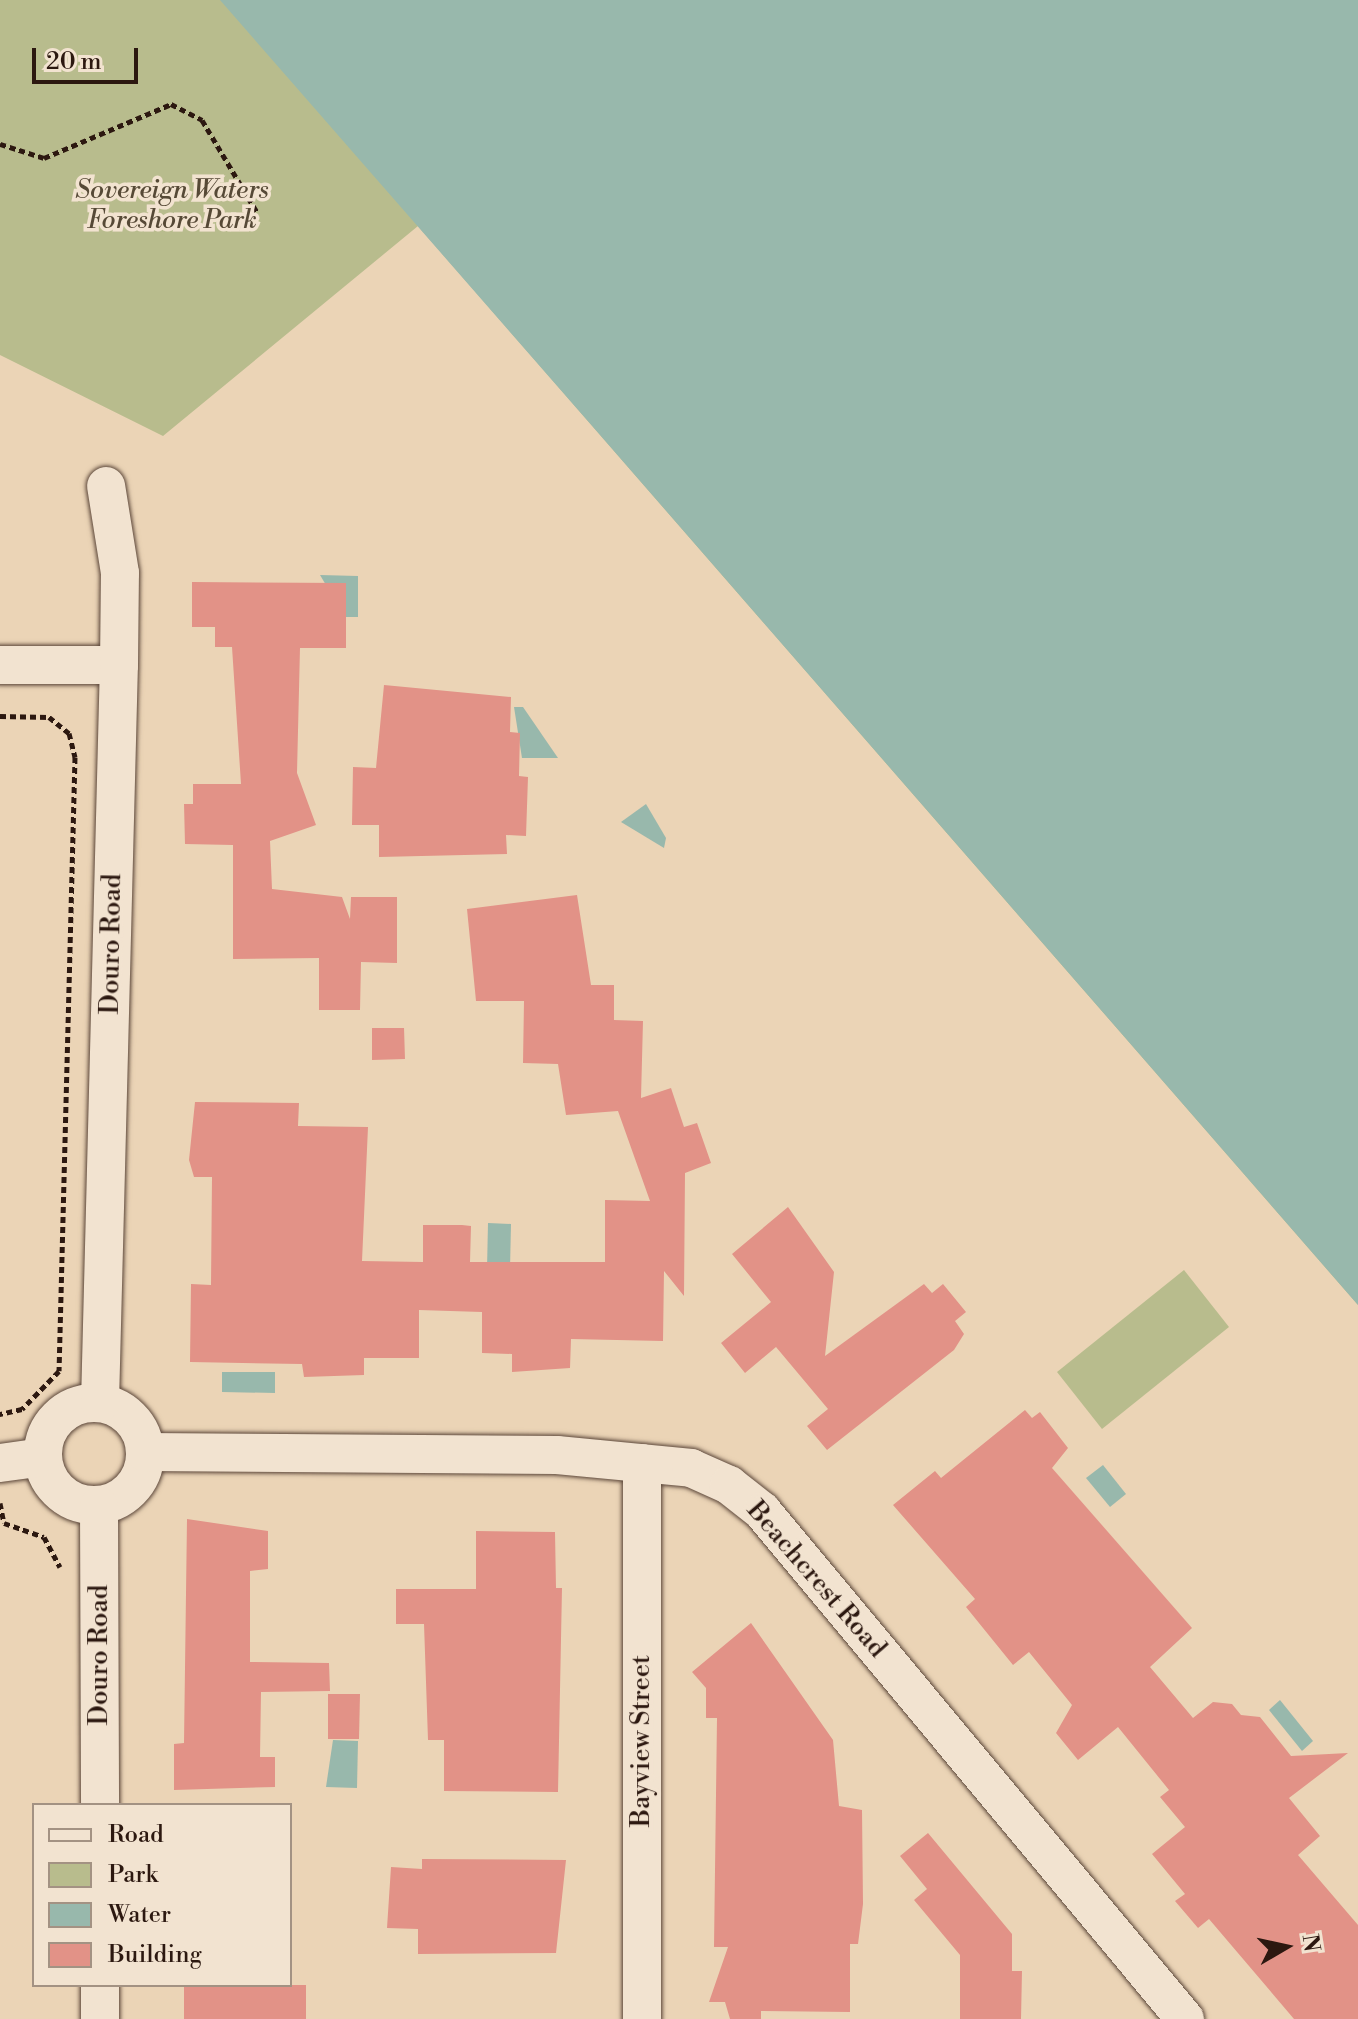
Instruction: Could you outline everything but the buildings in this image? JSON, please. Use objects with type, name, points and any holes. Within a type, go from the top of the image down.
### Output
[{"type":"street","name":"Douro Road","points":[[100,1403],[120,573],[106,486]]},
{"type":"street","points":[[0,665],[119,665]]},
{"type":"street","points":[[100,1403],[132,1420],[145,1452],[133,1488],[99,1506],[61,1493],[43,1457],[48,1432],[64,1413],[100,1403]]},
{"type":"street","name":"Beachcrest Road","points":[[145,1452],[557,1455],[691,1468],[762,1511],[1185,2019]]},
{"type":"street","points":[[0,1463],[43,1457]]},
{"type":"street","name":"Bayview Street","points":[[642,1463],[642,2019]]},
{"type":"street","name":"Douro Road","points":[[99,1506],[100,1803]]},
{"type":"street","points":[[100,1987],[100,2019]]},
{"type":"path","points":[[0,144],[44,158],[171,104],[202,120],[258,214]]},
{"type":"path","points":[[0,716],[49,717],[69,733],[75,757],[59,1371],[22,1409],[0,1414]]},
{"type":"path","points":[[0,1503],[4,1523],[44,1537],[62,1574]]},
{"type":"green space","name":"Sovereign Waters Foreshore Park","points":[[0,0],[974,0],[1358,1305],[418,226],[163,436],[0,355]]},
{"type":"green space","points":[[1184,1270],[1229,1327],[1102,1429],[1057,1372]]},
{"type":"water","points":[[220,0],[1358,0],[1358,1305],[600,435]]},
{"type":"water","points":[[320,575],[358,576],[358,617],[345,617]]},
{"type":"water","points":[[514,707],[523,707],[558,758],[522,758]]},
{"type":"water","points":[[646,804],[666,838],[664,848],[621,822]]},
{"type":"water","points":[[488,1223],[511,1224],[510,1269],[487,1269]]},
{"type":"water","points":[[222,1372],[275,1372],[275,1393],[222,1392]]},
{"type":"water","points":[[1103,1465],[1126,1494],[1110,1507],[1086,1478]]},
{"type":"water","points":[[1280,1700],[1313,1741],[1302,1751],[1269,1710]]},
{"type":"water","points":[[333,1740],[358,1741],[357,1788],[326,1787]]}]
